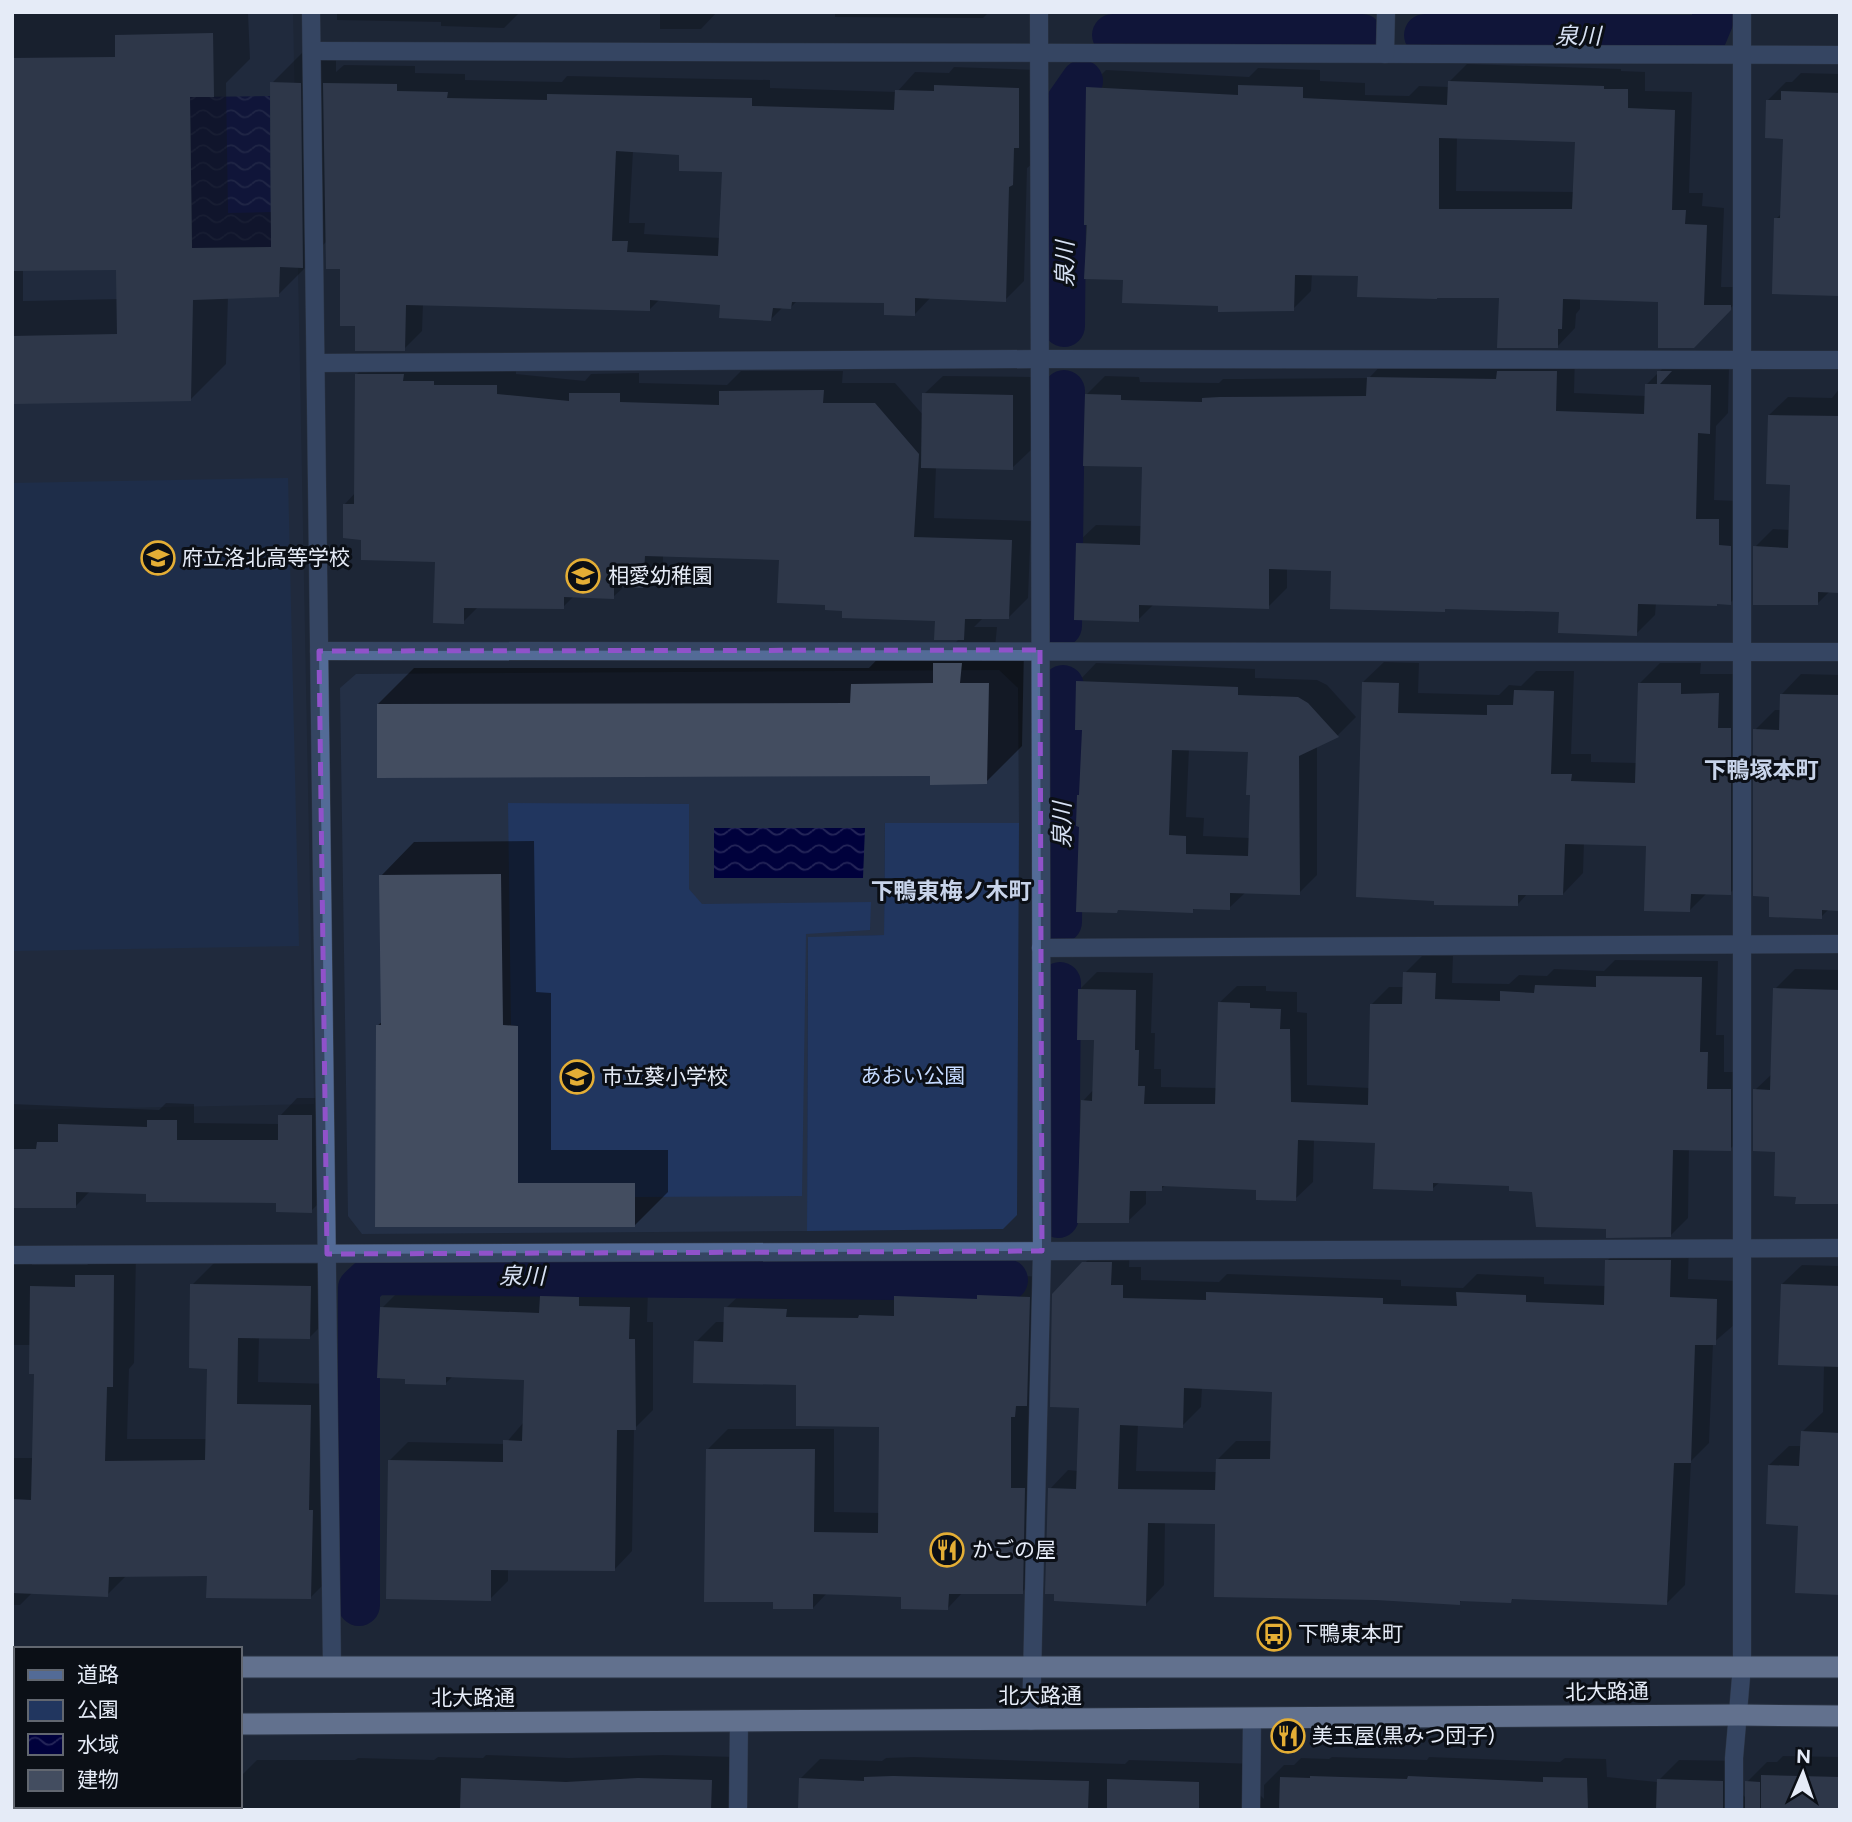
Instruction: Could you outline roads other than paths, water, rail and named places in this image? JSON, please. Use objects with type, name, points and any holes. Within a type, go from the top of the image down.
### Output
[{"type":"highway","name":"北大路通","points":[[242,1667],[1840,1667]]},
{"type":"highway","name":"北大路通","points":[[242,1724],[1840,1716]]},
{"type":"street","points":[[312,12],[332,1667]]},
{"type":"street","points":[[1031,1721],[1042,1251],[1039,12]]},
{"type":"street","points":[[1385,54],[1386,12]]},
{"type":"street","points":[[1734,1810],[1734,1758],[1742,1667],[1742,12]]},
{"type":"street","points":[[312,51],[1840,55]]},
{"type":"street","points":[[316,363],[1040,359],[1840,360]]},
{"type":"street","points":[[319,650],[1840,652]]},
{"type":"street","points":[[1041,948],[1840,944]]},
{"type":"street","points":[[12,1255],[1840,1248]]},
{"type":"street","points":[[1251,1810],[1252,1719]]},
{"type":"street","points":[[738,1810],[739,1721]]},
{"type":"water","points":[[270,96],[271,247],[192,248],[190,97]]},
{"type":"water","points":[[714,828],[865,828],[863,878],[714,878]]},
{"type":"waterway","name":"泉川","points":[[1425,35],[1706,36],[1713,12]]},
{"type":"waterway","name":"泉川","points":[[1113,35],[1362,35]]},
{"type":"waterway","name":"泉川","points":[[1064,326],[1066,104],[1082,81]]},
{"type":"waterway","name":"泉川","points":[[1061,626],[1064,391]]},
{"type":"waterway","name":"泉川","points":[[1061,922],[1063,686]]},
{"type":"waterway","name":"泉川","points":[[1058,1217],[1060,983]]},
{"type":"waterway","name":"泉川","points":[[359,1605],[359,1288],[374,1274],[1007,1280]]},
{"type":"place","name":"府立洛北高等学校","points":[[158,558]]},
{"type":"place","name":"相愛幼稚園","points":[[583,576]]},
{"type":"place","name":"市立葵小学校","points":[[577,1077]]},
{"type":"place","name":"かごの屋","points":[[947,1550]]},
{"type":"place","name":"下鴨東本町","points":[[1274,1634]]},
{"type":"place","name":"美玉屋(黒みつ団子)","points":[[1288,1736]]},
{"type":"district","name":"下鴨塚本町","points":[[1761,770]]},
{"type":"district","name":"下鴨東梅ノ木町","points":[[951,891]]},
{"type":"park label","name":"あおい公園","points":[[913,1076]]}]
